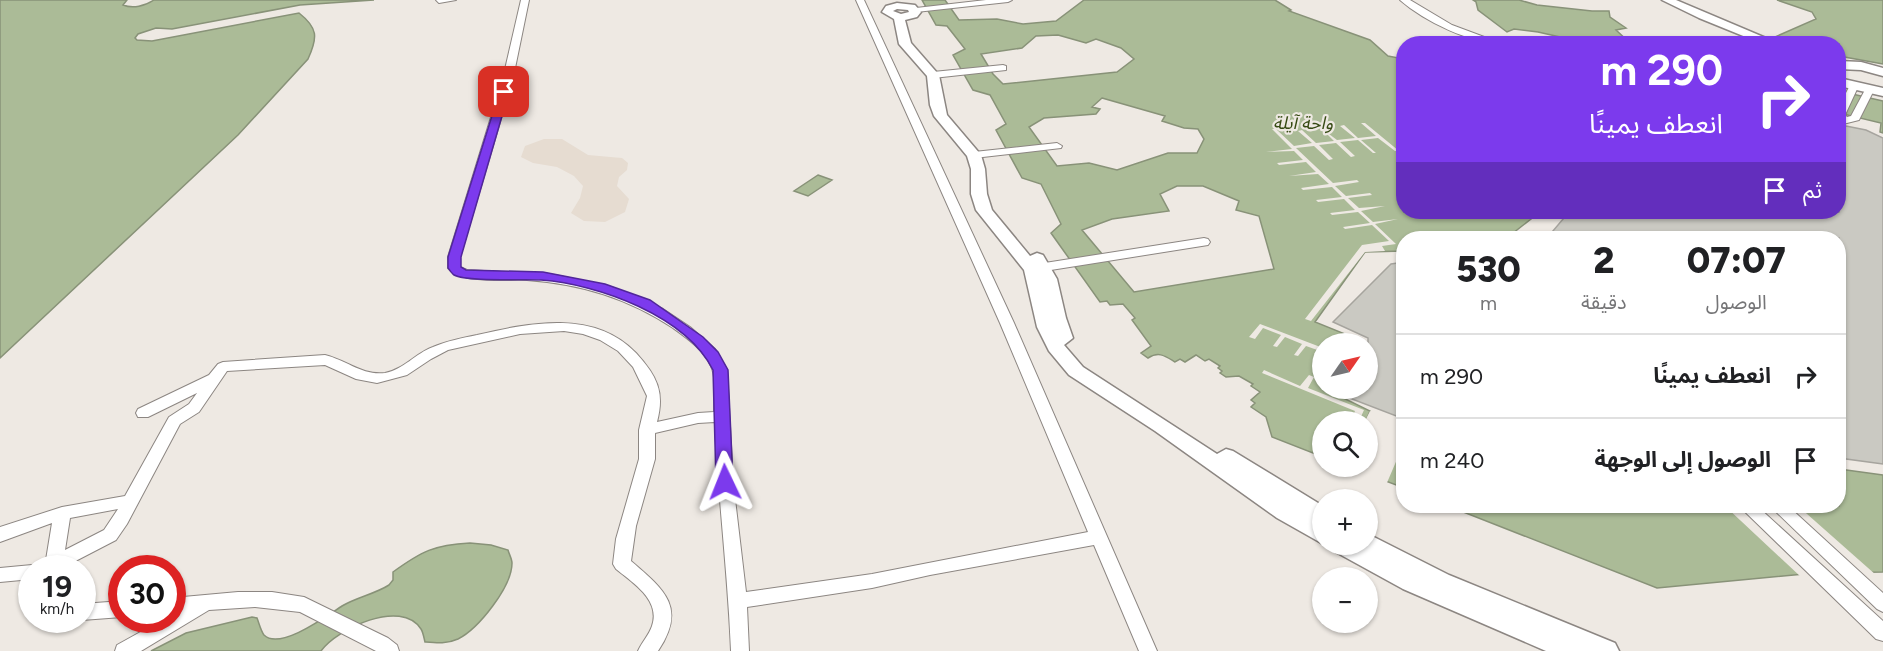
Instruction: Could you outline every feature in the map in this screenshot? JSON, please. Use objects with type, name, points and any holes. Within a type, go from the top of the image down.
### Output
[{"type":"street","points":[[439,1],[452,0]]},
{"type":"street","points":[[525,0],[508,78],[454,257],[454,268],[466,274],[543,276],[601,287],[645,303],[699,340],[718,362],[723,416],[725,482],[738,601],[740,651]]},
{"type":"street","points":[[860,0],[1007,323],[1148,651]]},
{"type":"street","points":[[1003,68],[942,74],[905,44],[913,13],[1008,0]]},
{"type":"street","points":[[1404,0],[1449,27],[1475,36]]},
{"type":"street","points":[[1656,0],[1747,36]]},
{"type":"street","points":[[1667,0],[1749,36]]},
{"type":"street","points":[[1846,65],[1861,66],[1883,72]]},
{"type":"street","points":[[942,74],[937,105],[941,116],[986,154],[1057,146]]},
{"type":"street","points":[[1846,85],[1868,92],[1883,92]]},
{"type":"street","points":[[1846,114],[1852,88]]},
{"type":"street","points":[[1846,117],[1868,92]]},
{"type":"street","points":[[986,154],[978,169],[979,194],[984,210],[995,226],[1038,268],[1046,327],[1056,347],[1076,371],[1247,478],[1312,511]]},
{"type":"street","points":[[1038,268],[1204,242]]},
{"type":"street","points":[[74,555],[110,535],[174,421],[194,408],[223,367],[325,360],[338,362],[358,376],[371,379],[390,377],[408,370],[437,349],[509,332],[562,326],[584,329],[604,336],[621,346],[634,358],[644,373],[654,397],[647,430],[648,456],[638,500],[621,549],[622,564],[661,600],[665,617],[658,638],[647,651]]},
{"type":"street","points":[[143,413],[214,378]]},
{"type":"street","points":[[647,430],[698,418],[723,416]]},
{"type":"street","points":[[1247,478],[1312,527]]},
{"type":"street","points":[[0,535],[62,513],[130,501]]},
{"type":"street","points":[[54,555],[62,513]]},
{"type":"street","points":[[1755,513],[1858,607],[1883,633]]},
{"type":"street","points":[[1786,513],[1882,603]]},
{"type":"street","points":[[738,601],[872,581],[1099,537]]},
{"type":"street","points":[[1378,548],[1441,582],[1606,651]]},
{"type":"street","points":[[1361,555],[1411,582],[1573,651]]},
{"type":"street","points":[[0,574],[18,573]]},
{"type":"street","points":[[186,605],[278,600],[304,605],[381,644],[390,651]]},
{"type":"street","points":[[124,651],[207,604]]},
{"type":"shaded area","points":[[544,139],[562,139],[588,155],[622,158],[628,163],[627,170],[619,177],[617,186],[629,199],[625,212],[605,222],[584,221],[571,213],[580,198],[583,186],[574,176],[557,167],[533,163],[521,157],[525,146]]},
{"type":"water","points":[[0,0],[127,0],[123,5],[135,7],[154,0],[374,0],[300,5],[172,29],[156,28],[138,34],[135,38],[137,40],[152,41],[299,13],[310,23],[315,39],[308,59],[238,135],[0,358]]},
{"type":"water","name":"واحة آيلة","points":[[922,0],[945,0],[959,20],[997,19],[1023,24],[1056,21],[1084,0],[1275,0],[1291,10],[1289,11],[1370,40],[1388,56],[1396,58],[1396,219],[1531,219],[1516,231],[1396,231],[1396,251],[1365,252],[1315,322],[1342,333],[1312,333],[1312,399],[1345,399],[1370,411],[1312,411],[1312,453],[1272,437],[1266,417],[1251,407],[1255,403],[1251,400],[1260,392],[1251,386],[1253,384],[1239,376],[1226,377],[1220,373],[1222,371],[1218,368],[1220,366],[1196,355],[1185,362],[1180,359],[1175,362],[1162,355],[1148,358],[1141,353],[1151,346],[1132,320],[1135,318],[1123,304],[1110,305],[1107,301],[1100,302],[1051,233],[1061,224],[1041,184],[1022,178],[996,130],[1006,124],[990,95],[973,90],[953,55],[965,49],[947,26],[936,25]],"holes":[[[1058,35],[1086,43],[1096,39],[1121,48],[1134,59],[1117,72],[1003,84],[993,74],[981,54],[1022,48],[1036,36]],[[1102,98],[1165,116],[1162,121],[1184,128],[1198,129],[1204,139],[1197,153],[1168,153],[1117,170],[1089,163],[1057,166],[1029,127],[1044,118],[1096,114],[1100,109],[1092,107]],[[1177,186],[1203,186],[1239,201],[1236,210],[1259,216],[1274,269],[1134,292],[1082,230],[1112,219],[1169,211],[1160,194]]]},
{"type":"water","points":[[1473,0],[1519,0],[1537,5],[1609,11],[1610,17],[1626,28],[1616,30],[1622,36],[1556,36],[1514,29],[1507,32],[1478,10]]},
{"type":"water","points":[[1777,0],[1883,0],[1883,64],[1846,57],[1846,36],[1777,36],[1816,19],[1812,12]]},
{"type":"water","points":[[1846,93],[1883,101],[1883,133],[1880,132],[1881,123],[1846,115]]},
{"type":"water","points":[[818,175],[832,180],[808,196],[794,191]]},
{"type":"water","name":"واحة آيلة","points":[[1378,422],[1396,429],[1396,485],[1375,477],[1378,477]]},
{"type":"water","points":[[1846,470],[1883,475],[1883,572],[1815,573],[1657,588],[1466,513],[1846,513]]},
{"type":"water","points":[[470,543],[491,545],[508,550],[512,561],[510,573],[500,595],[475,626],[454,641],[425,642],[421,629],[412,620],[399,616],[370,620],[354,626],[329,642],[321,651],[151,651],[186,633],[252,617],[257,618],[264,635],[271,639],[292,635],[348,603],[389,585],[393,580],[393,572],[412,559],[429,550],[447,545]]},
{"type":"pier","points":[[1361,123],[1365,123],[1396,149],[1396,151],[1378,138],[1361,140],[1376,153],[1358,140],[1340,142],[1355,156],[1351,157],[1336,143],[1319,145],[1333,159],[1329,160],[1314,146],[1296,148],[1333,183],[1357,180],[1359,182],[1335,186],[1346,196],[1370,193],[1372,195],[1348,198],[1359,208],[1385,206],[1361,211],[1373,222],[1398,219],[1375,224],[1396,244],[1382,246],[1385,251],[1365,252],[1311,321],[1305,319],[1362,245],[1389,241],[1372,225],[1345,229],[1343,227],[1370,223],[1358,212],[1332,215],[1330,213],[1355,210],[1344,199],[1318,202],[1316,200],[1342,197],[1332,187],[1303,190],[1301,188],[1329,184],[1318,174],[1289,176],[1316,172],[1306,162],[1279,165],[1277,163],[1303,160],[1294,151],[1266,152],[1292,149],[1272,129],[1276,129],[1294,146],[1312,143],[1298,131],[1302,130],[1316,143],[1334,141],[1321,128],[1337,140],[1355,138],[1340,126],[1344,125],[1358,138],[1376,136]]},
{"type":"pier","points":[[1260,324],[1312,344],[1312,348],[1306,346],[1298,356],[1294,355],[1302,344],[1285,337],[1277,347],[1273,346],[1281,335],[1263,328],[1255,339],[1249,337]]},
{"type":"pier","points":[[1264,370],[1300,386],[1309,375],[1312,376],[1308,388],[1312,390],[1312,393],[1262,373]]},
{"type":"pier","points":[[1326,399],[1336,399],[1364,410],[1355,411]]},
{"type":"pier","points":[[1378,419],[1396,426],[1396,462],[1386,485],[1368,477],[1378,477]]},
{"type":"pier","points":[[1732,513],[1806,513],[1876,575],[1801,577]]},
{"type":"building","points":[[1846,126],[1866,130],[1883,138],[1883,464],[1846,459],[1846,231],[1553,231],[1563,219],[1846,219]]},
{"type":"building","points":[[1396,263],[1396,416],[1352,399],[1378,399],[1378,333],[1357,333],[1333,322],[1391,264]]},
{"type":"route","points":[[504,92],[454,257],[454,268],[466,274],[543,276],[601,287],[645,303],[699,340],[718,362],[720,370],[725,482]]}]
